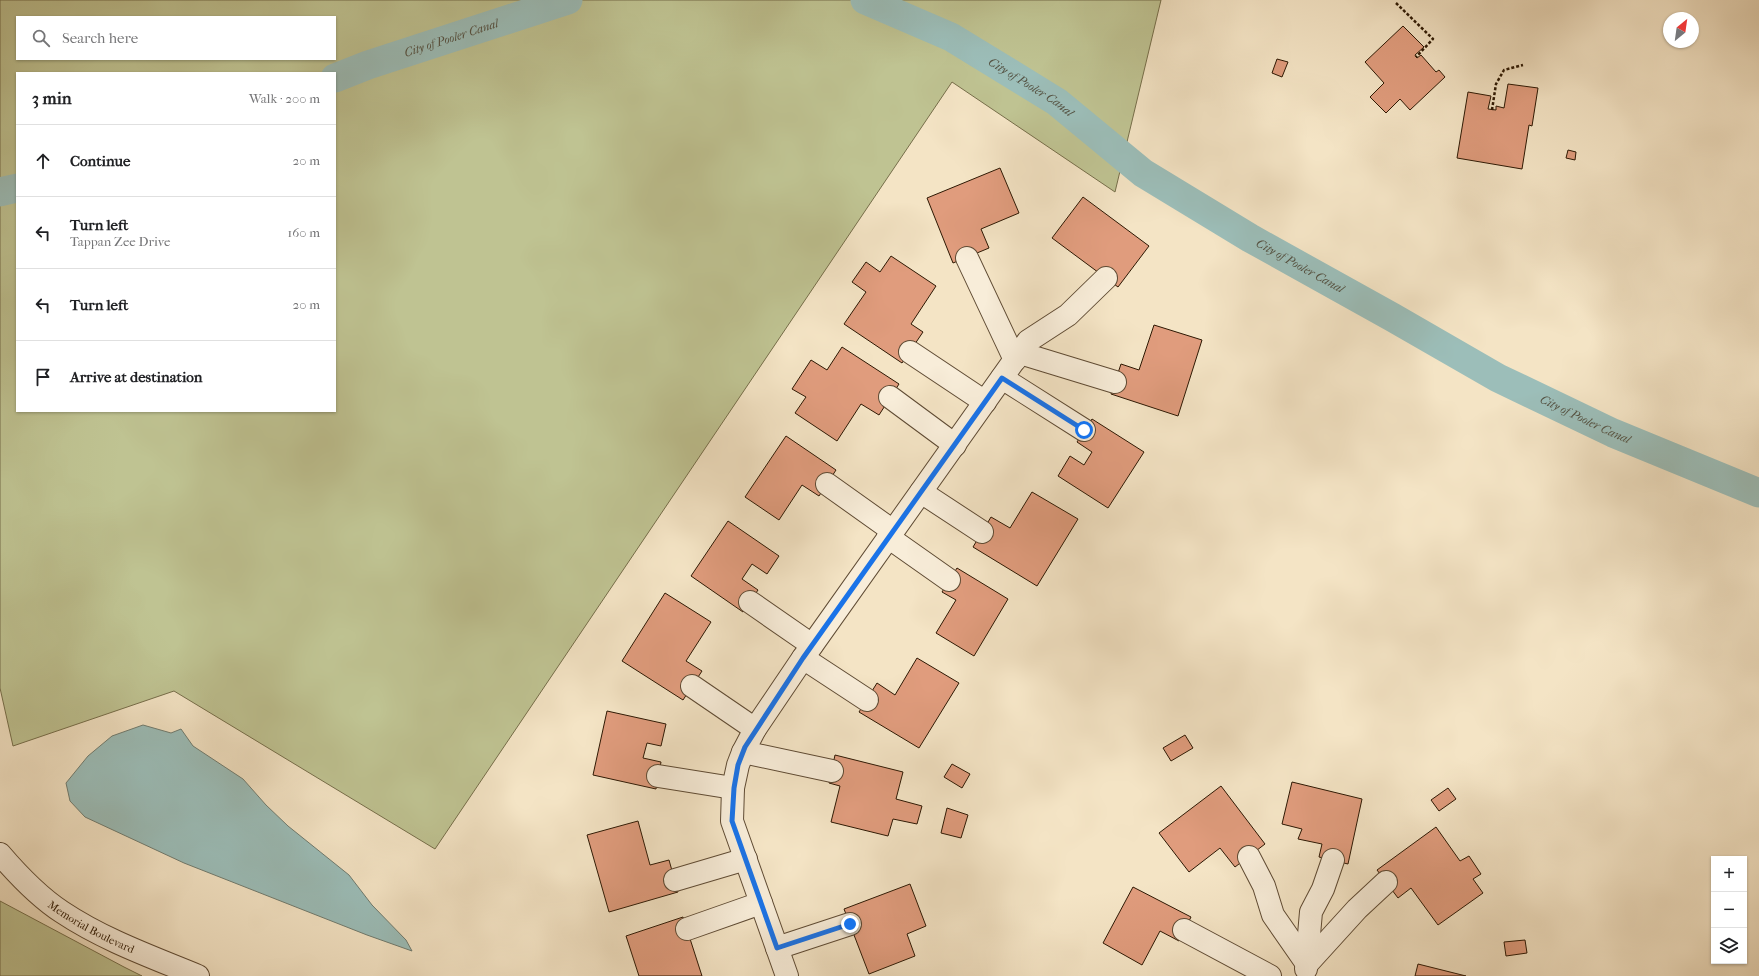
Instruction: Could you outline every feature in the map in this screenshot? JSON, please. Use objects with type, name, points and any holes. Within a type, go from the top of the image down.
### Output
[{"type":"street","points":[[967,258],[1021,351],[1115,382]]},
{"type":"street","points":[[787,976],[732,821],[734,788],[738,765],[743,752],[755,729],[808,651],[1021,351],[1068,315],[1106,278]]},
{"type":"street","points":[[910,352],[985,402]]},
{"type":"street","points":[[1002,378],[1084,430]]},
{"type":"street","points":[[890,397],[954,444]]},
{"type":"street","points":[[827,484],[949,580]]},
{"type":"street","points":[[921,492],[982,532]]},
{"type":"street","points":[[750,602],[867,700]]},
{"type":"street","points":[[692,686],[755,729]]},
{"type":"street","points":[[743,752],[832,771]]},
{"type":"street","points":[[658,776],[734,788]]},
{"type":"street","name":"Memorial Boulevard","points":[[0,854],[19,876],[62,912],[110,939],[198,976]]},
{"type":"street","points":[[1249,857],[1264,886],[1273,915],[1306,970]]},
{"type":"street","points":[[675,880],[746,859]]},
{"type":"street","points":[[1306,970],[1311,912],[1323,889],[1333,860]]},
{"type":"street","points":[[1306,970],[1356,909],[1386,882]]},
{"type":"street","points":[[687,929],[761,903]]},
{"type":"street","points":[[777,948],[850,924]]},
{"type":"street","points":[[1184,930],[1270,976]]},
{"type":"path","points":[[1396,3],[1432,39],[1416,57]]},
{"type":"path","points":[[1492,110],[1496,84],[1504,70],[1523,65]]},
{"type":"green space","points":[[0,0],[1161,0],[1115,192],[952,82],[435,849],[174,691],[13,746],[0,688]]},
{"type":"green space","points":[[0,901],[124,967],[142,976],[0,976]]},
{"type":"water","points":[[143,725],[171,733],[181,729],[193,746],[243,779],[266,805],[288,826],[349,875],[372,905],[406,940],[412,951],[367,935],[184,863],[85,817],[70,801],[66,783],[88,756],[112,736]]},
{"type":"building","points":[[1403,26],[1424,47],[1415,55],[1416,57],[1417,58],[1421,55],[1436,72],[1439,70],[1445,77],[1410,110],[1400,99],[1386,113],[1370,97],[1384,83],[1365,62]]},
{"type":"building","points":[[1277,59],[1288,62],[1282,77],[1272,73]]},
{"type":"building","points":[[1508,84],[1538,88],[1532,126],[1529,125],[1522,169],[1457,158],[1468,92],[1491,96],[1488,109],[1496,110],[1496,106],[1504,108]]},
{"type":"building","points":[[1568,150],[1576,152],[1575,160],[1566,158]]},
{"type":"building","points":[[1000,168],[1019,213],[981,229],[989,248],[953,263],[927,198]]},
{"type":"building","points":[[1083,197],[1149,246],[1118,287],[1052,238]]},
{"type":"building","points":[[891,256],[936,286],[911,324],[923,332],[902,363],[844,324],[866,292],[852,282],[866,262],[880,272]]},
{"type":"building","points":[[1154,325],[1202,340],[1178,416],[1111,394],[1121,364],[1139,370]]},
{"type":"building","points":[[842,347],[899,384],[879,415],[861,404],[837,441],[795,413],[806,397],[792,389],[811,360],[827,370]]},
{"type":"building","points":[[1092,419],[1144,452],[1108,508],[1058,476],[1070,456],[1084,465],[1092,452],[1077,442]]},
{"type":"building","points":[[786,436],[836,470],[819,496],[802,485],[779,520],[745,497]]},
{"type":"building","points":[[1032,492],[1078,519],[1037,586],[973,547],[991,517],[1010,528]]},
{"type":"building","points":[[728,521],[779,556],[767,574],[752,564],[742,579],[758,590],[743,612],[691,576]]},
{"type":"building","points":[[957,568],[1008,599],[974,656],[936,633],[956,600],[942,592]]},
{"type":"building","points":[[665,593],[711,622],[686,661],[702,671],[683,700],[622,661]]},
{"type":"building","points":[[917,658],[959,683],[919,748],[859,712],[877,683],[895,695]]},
{"type":"building","points":[[607,711],[666,724],[661,746],[647,743],[643,758],[661,762],[656,789],[593,775]]},
{"type":"building","points":[[1185,735],[1193,748],[1171,761],[1163,748]]},
{"type":"building","points":[[835,755],[903,772],[896,799],[922,806],[917,824],[893,819],[888,836],[831,822],[840,786],[829,783]]},
{"type":"building","points":[[952,764],[970,774],[962,788],[944,777]]},
{"type":"building","points":[[1292,782],[1362,799],[1348,864],[1319,857],[1322,844],[1298,839],[1302,829],[1282,824]]},
{"type":"building","points":[[1221,786],[1265,844],[1235,867],[1220,848],[1189,872],[1159,833]]},
{"type":"building","points":[[1448,788],[1456,799],[1439,811],[1431,800]]},
{"type":"building","points":[[947,808],[968,815],[961,838],[941,833]]},
{"type":"building","points":[[638,821],[650,865],[669,860],[678,892],[609,912],[587,835]]},
{"type":"building","points":[[1436,827],[1460,861],[1469,856],[1481,874],[1473,879],[1483,893],[1438,925],[1411,888],[1398,898],[1377,870]]},
{"type":"building","points":[[910,884],[926,926],[907,934],[915,956],[869,974],[844,909]]},
{"type":"building","points":[[1133,887],[1191,917],[1179,941],[1160,931],[1142,965],[1103,943]]},
{"type":"building","points":[[683,917],[702,976],[639,976],[626,936]]},
{"type":"building","points":[[1525,940],[1527,953],[1506,956],[1504,942]]},
{"type":"building","points":[[1418,964],[1466,976],[1415,976]]},
{"type":"waterway","name":"City of Pooler Canal","points":[[336,78],[368,65],[568,0]]},
{"type":"waterway","name":"City of Pooler Canal","points":[[865,0],[951,37],[1057,102],[1143,173],[1250,238],[1498,378],[1613,433],[1759,493]]},
{"type":"waterway","name":"City of Pooler Canal","points":[[0,192],[16,188]]},
{"type":"route","points":[[850,924],[777,948],[732,821],[734,788],[738,765],[745,747],[755,729],[803,658],[1002,378],[1084,430]]}]
